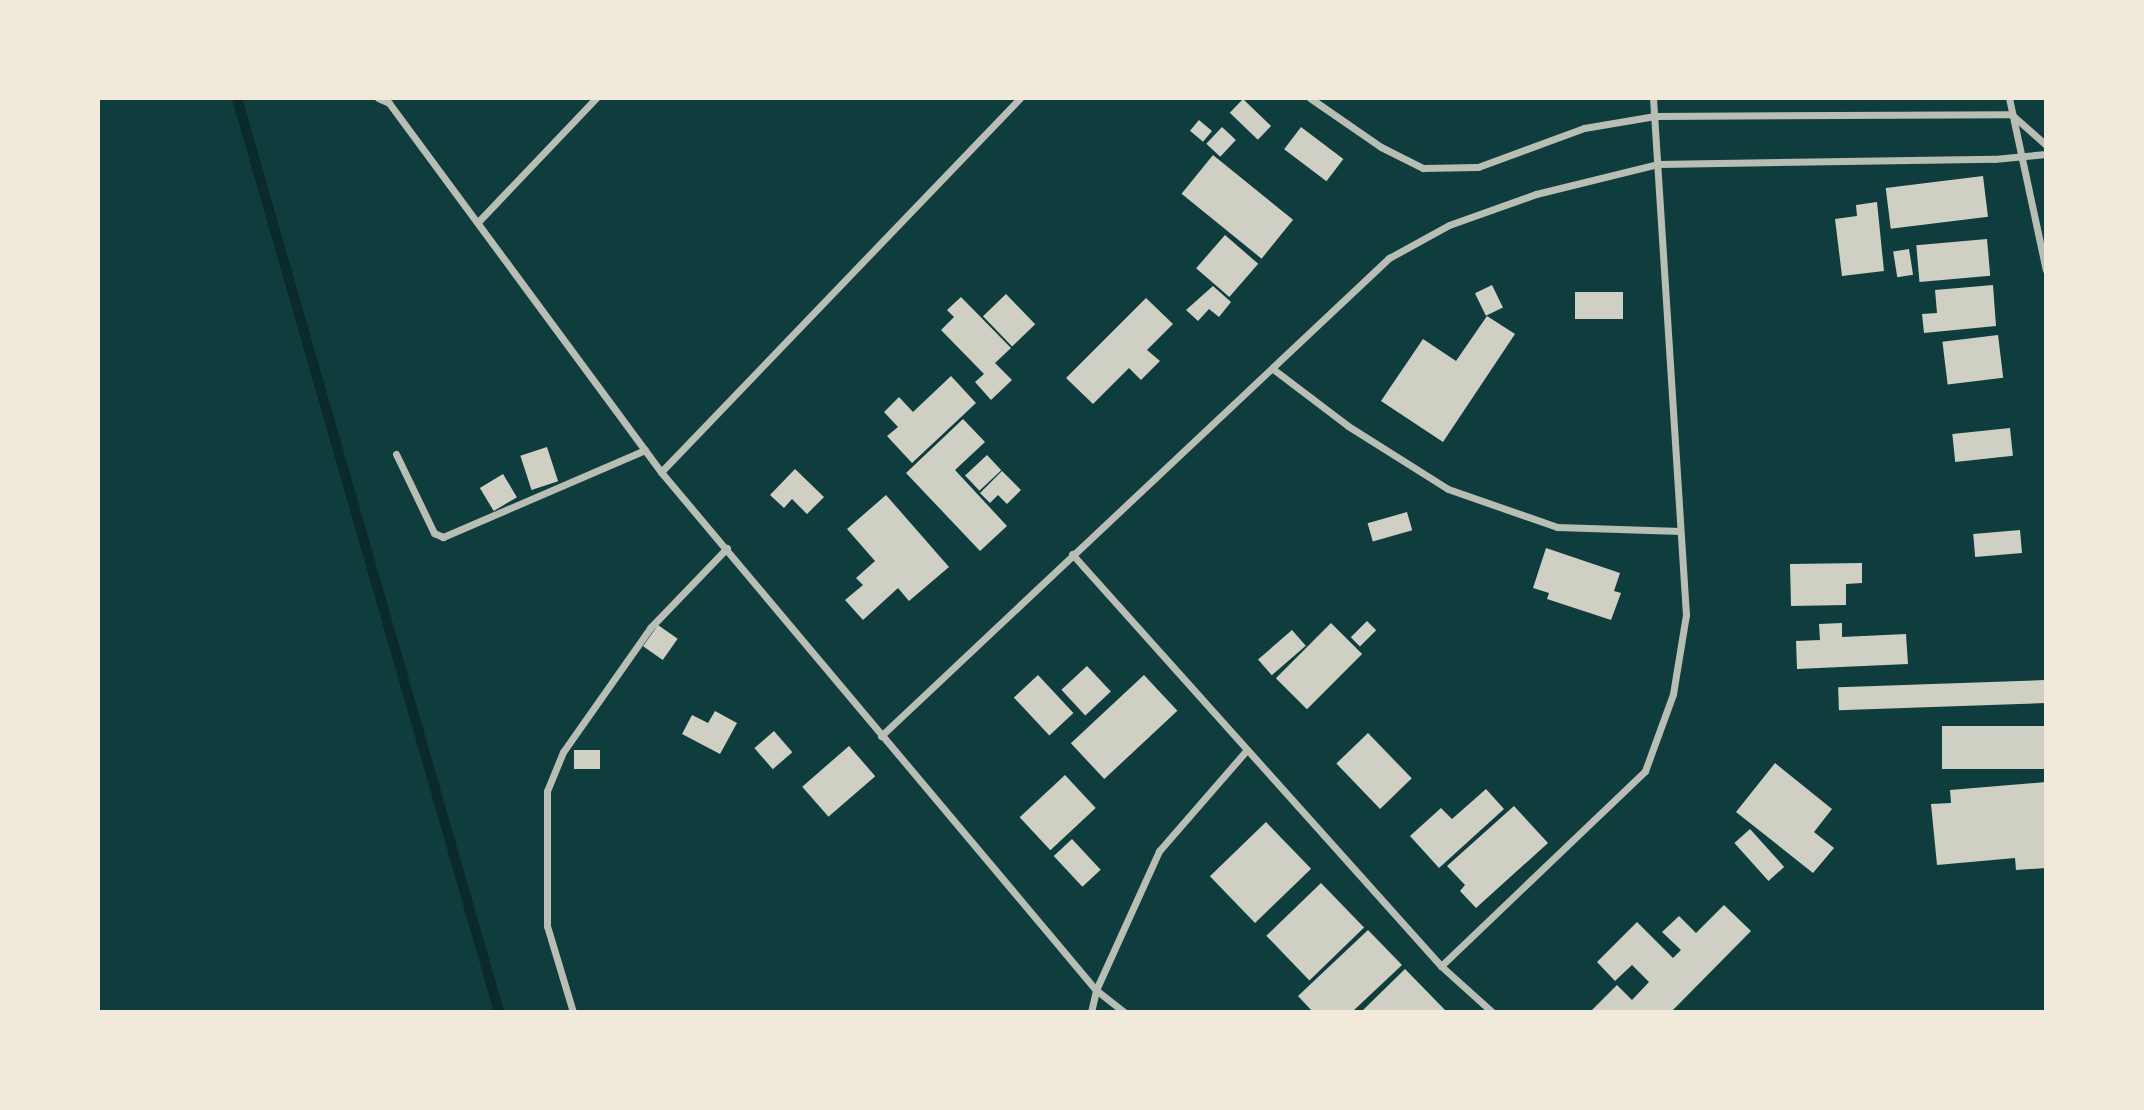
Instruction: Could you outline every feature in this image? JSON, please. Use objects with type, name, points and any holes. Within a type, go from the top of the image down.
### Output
[{"type":"street","points":[[378,98],[389,103],[662,472],[1096,990],[1124,1012]]},
{"type":"street","points":[[478,222],[596,98]]},
{"type":"street","points":[[662,472],[1020,98]]},
{"type":"street","points":[[1310,98],[1381,147],[1423,168],[1478,167],[1584,128],[1655,116],[2011,114],[2046,145]]},
{"type":"street","points":[[1441,966],[1645,771],[1673,694],[1686,615],[1653,98]]},
{"type":"street","points":[[2009,98],[2046,270]]},
{"type":"street","points":[[881,736],[1389,258],[1449,225],[1536,194],[1658,164],[2021,158],[2046,154]]},
{"type":"street","points":[[1273,369],[1348,426],[1448,489],[1557,527],[1680,531]]},
{"type":"street","points":[[396,454],[435,534],[443,537],[645,450]]},
{"type":"street","points":[[573,1012],[547,926],[547,791],[563,751],[650,628],[727,548]]},
{"type":"street","points":[[1072,554],[1441,966],[1492,1012]]},
{"type":"street","points":[[1091,1012],[1096,990],[1158,851],[1246,751]]},
{"type":"building","points":[[1243,99],[1271,126],[1258,140],[1230,113]]},
{"type":"building","points":[[1199,120],[1212,131],[1203,142],[1190,131]]},
{"type":"building","points":[[1222,127],[1236,140],[1220,157],[1206,144]]},
{"type":"building","points":[[1301,127],[1343,159],[1326,181],[1284,149]]},
{"type":"building","points":[[1213,155],[1293,220],[1262,259],[1182,194]]},
{"type":"building","points":[[1983,176],[1988,217],[1891,229],[1886,188]]},
{"type":"building","points":[[1877,202],[1884,271],[1842,276],[1835,219],[1857,216],[1856,205]]},
{"type":"building","points":[[1225,235],[1258,264],[1229,297],[1196,268]]},
{"type":"building","points":[[1987,239],[1990,276],[1919,282],[1916,245]]},
{"type":"building","points":[[1909,249],[1913,275],[1897,277],[1893,252]]},
{"type":"building","points":[[1492,285],[1503,307],[1486,316],[1475,293]]},
{"type":"building","points":[[1993,285],[1996,326],[1924,333],[1922,314],[1937,313],[1935,290]]},
{"type":"building","points":[[1213,286],[1231,302],[1219,317],[1209,309],[1198,321],[1186,310]]},
{"type":"building","points":[[1575,292],[1623,292],[1623,319],[1575,319]]},
{"type":"building","points":[[1006,294],[1035,324],[1012,346],[983,316]]},
{"type":"building","points":[[961,297],[1011,348],[995,363],[1012,380],[991,400],[975,382],[984,374],[941,330],[954,317],[947,310]]},
{"type":"building","points":[[1146,298],[1173,324],[1147,350],[1160,361],[1141,380],[1129,368],[1093,404],[1066,378]]},
{"type":"building","points":[[1487,316],[1515,334],[1443,442],[1381,401],[1423,339],[1456,361]]},
{"type":"building","points":[[1998,335],[2003,378],[1948,385],[1942,342]]},
{"type":"building","points":[[951,376],[976,403],[912,463],[887,436],[898,427],[884,412],[899,397],[913,412]]},
{"type":"building","points":[[963,419],[985,442],[955,470],[1007,526],[980,551],[906,473]]},
{"type":"building","points":[[2010,428],[2013,456],[1955,462],[1952,434]]},
{"type":"building","points":[[547,447],[558,481],[531,490],[520,456]]},
{"type":"building","points":[[987,455],[1001,470],[979,491],[965,475]]},
{"type":"building","points":[[795,469],[824,497],[807,514],[792,499],[784,508],[770,495]]},
{"type":"building","points":[[1002,471],[1021,490],[1007,504],[998,495],[990,503],[980,493]]},
{"type":"building","points":[[503,474],[517,497],[494,511],[480,488]]},
{"type":"building","points":[[886,495],[949,567],[909,601],[898,588],[863,620],[845,600],[863,585],[856,578],[875,561],[847,529]]},
{"type":"building","points":[[1407,512],[1412,530],[1373,542],[1368,523]]},
{"type":"building","points":[[2020,530],[2022,553],[1975,557],[1973,534]]},
{"type":"building","points":[[1546,548],[1620,573],[1614,591],[1621,593],[1611,620],[1547,599],[1549,593],[1533,588]]},
{"type":"building","points":[[1862,563],[1862,583],[1846,584],[1846,605],[1791,606],[1790,564]]},
{"type":"building","points":[[1367,621],[1376,630],[1360,646],[1351,637]]},
{"type":"building","points":[[1331,623],[1362,654],[1307,709],[1276,678]]},
{"type":"building","points":[[1842,623],[1842,637],[1906,634],[1908,664],[1797,669],[1796,641],[1820,640],[1819,624]]},
{"type":"building","points":[[658,625],[678,639],[663,660],[643,646]]},
{"type":"building","points":[[1292,630],[1306,646],[1272,675],[1258,660]]},
{"type":"building","points":[[1087,666],[1111,692],[1085,715],[1061,690]]},
{"type":"building","points":[[1038,675],[1073,713],[1049,736],[1014,698]]},
{"type":"building","points":[[1144,675],[1177,711],[1104,779],[1071,743]]},
{"type":"building","points":[[2045,680],[2046,703],[1839,710],[1838,687]]},
{"type":"building","points":[[715,711],[737,723],[720,754],[682,734],[692,715],[708,723]]},
{"type":"building","points":[[1942,726],[2046,726],[2046,769],[1942,769]]},
{"type":"building","points":[[774,731],[792,752],[773,769],[754,748]]},
{"type":"building","points":[[1368,733],[1412,778],[1380,809],[1336,764]]},
{"type":"building","points":[[849,746],[875,776],[828,817],[802,787]]},
{"type":"building","points":[[574,750],[600,750],[600,769],[574,769]]},
{"type":"building","points":[[1775,763],[1832,809],[1814,832],[1834,848],[1813,873],[1736,812]]},
{"type":"building","points":[[1065,775],[1096,808],[1050,850],[1020,817]]},
{"type":"building","points":[[2046,782],[2046,868],[2016,870],[2015,858],[1937,865],[1931,804],[1951,803],[1950,790]]},
{"type":"building","points":[[1486,789],[1504,809],[1439,868],[1410,836],[1441,808],[1452,819]]},
{"type":"building","points":[[1514,806],[1548,843],[1476,908],[1460,891],[1465,885],[1447,866]]},
{"type":"building","points":[[1266,822],[1311,869],[1255,923],[1210,876]]},
{"type":"building","points":[[1750,829],[1784,867],[1769,881],[1734,843]]},
{"type":"building","points":[[1072,839],[1101,870],[1082,887],[1054,856]]},
{"type":"building","points":[[1321,883],[1364,928],[1309,980],[1266,936]]},
{"type":"building","points":[[1724,905],[1751,931],[1671,1012],[1590,1012],[1617,985],[1632,1000],[1649,982],[1632,965],[1615,981],[1597,962],[1637,922],[1673,958],[1681,950],[1662,932],[1679,916],[1696,933]]},
{"type":"building","points":[[1368,930],[1402,965],[1352,1012],[1313,1012],[1298,996]]},
{"type":"building","points":[[1405,969],[1447,1012],[1361,1012]]},
{"type":"waterway","points":[[237,98],[499,1012]]}]
